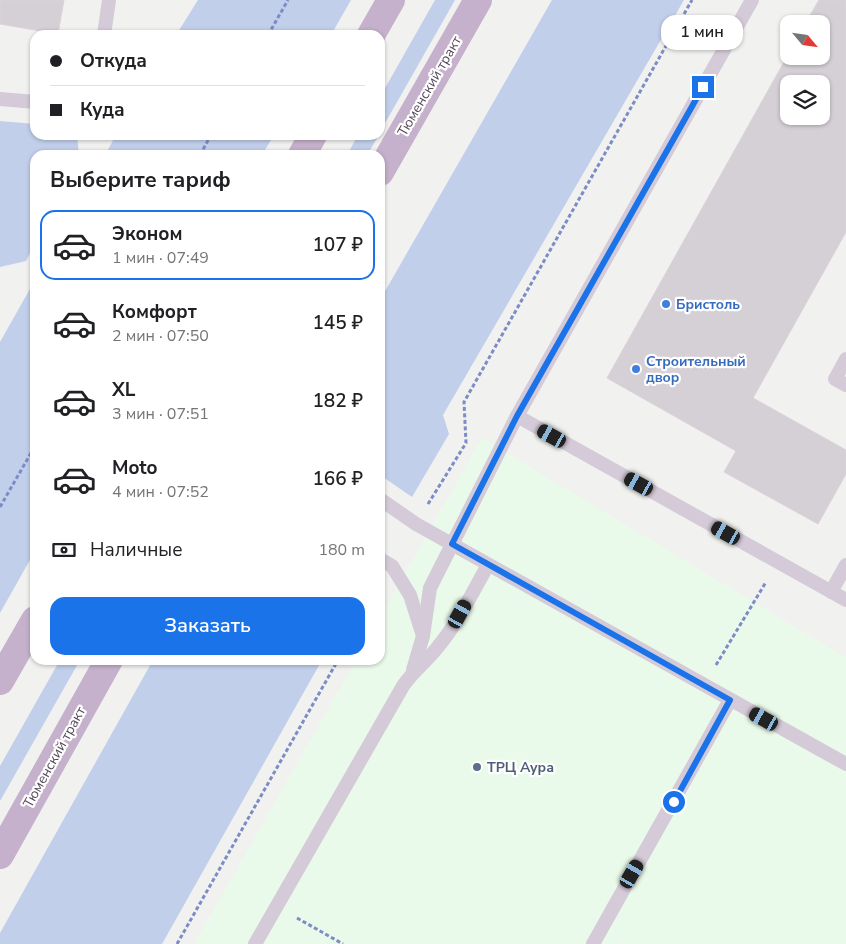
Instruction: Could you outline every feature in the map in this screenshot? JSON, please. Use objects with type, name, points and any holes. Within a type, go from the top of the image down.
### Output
[{"type":"main road","points":[[374,30],[391,0]]},
{"type":"main road","name":"Тюменский тракт","points":[[385,163],[478,0]]},
{"type":"main road","points":[[0,681],[30,629]]},
{"type":"main road","name":"Тюменский тракт","points":[[0,855],[106,665]]},
{"type":"lane","points":[[105,30],[109,0]]},
{"type":"lane","points":[[255,944],[412,671],[423,636],[430,588],[517,416],[752,0]]},
{"type":"lane","points":[[0,100],[30,102]]},
{"type":"lane","points":[[846,359],[835,379],[846,386]]},
{"type":"lane","points":[[517,416],[846,600]]},
{"type":"lane","points":[[385,502],[416,524],[488,565],[846,764]]},
{"type":"lane","points":[[385,562],[392,566],[410,596],[423,636]]},
{"type":"lane","points":[[831,592],[846,564]]},
{"type":"lane","points":[[412,671],[437,649],[488,565]]},
{"type":"lane","points":[[593,944],[730,700]]},
{"type":"path","points":[[271,30],[288,0]]},
{"type":"path","points":[[416,524],[466,443],[464,402],[692,0]]},
{"type":"path","points":[[0,508],[30,455]]},
{"type":"path","points":[[704,686],[778,562]]},
{"type":"path","points":[[177,944],[335,665]]},
{"type":"path","points":[[296,918],[343,944]]},
{"type":"shaded area","points":[[198,0],[351,0],[334,30],[179,30]]},
{"type":"shaded area","points":[[435,0],[455,0],[385,123],[385,88]]},
{"type":"shaded area","points":[[552,0],[684,0],[443,415],[449,434],[412,497],[385,478],[385,291]]},
{"type":"shaded area","points":[[0,121],[30,124],[30,140],[78,140],[78,150],[30,150],[30,253],[26,261],[0,267]]},
{"type":"shaded area","points":[[113,140],[271,140],[265,150],[108,150]]},
{"type":"shaded area","points":[[355,140],[376,140],[370,150],[350,150]]},
{"type":"shaded area","points":[[30,289],[30,560],[0,613],[0,342]]},
{"type":"shaded area","name":"ТРЦ Аура","points":[[482,438],[846,658],[846,944],[194,944],[353,665],[385,665],[385,608]]},
{"type":"shaded area","points":[[57,665],[77,665],[0,801],[0,766]]},
{"type":"shaded area","points":[[150,665],[319,665],[162,944],[0,944],[0,933]]},
{"type":"building","points":[[0,0],[64,0],[59,30],[35,30],[0,24]]},
{"type":"building","points":[[819,0],[846,0],[846,232],[753,398],[846,450],[846,474],[818,524],[724,472],[736,451],[607,378],[782,65],[830,65],[830,15],[810,15]]},
{"type":"place","name":"Бристоль","points":[[666,304]]},
{"type":"place","name":"Строительный двор","points":[[636,369]]},
{"type":"place","name":"ТРЦ Аура","points":[[477,767]]},
{"type":"route","points":[[674,802],[730,700],[452,544],[517,416],[703,87]]}]
